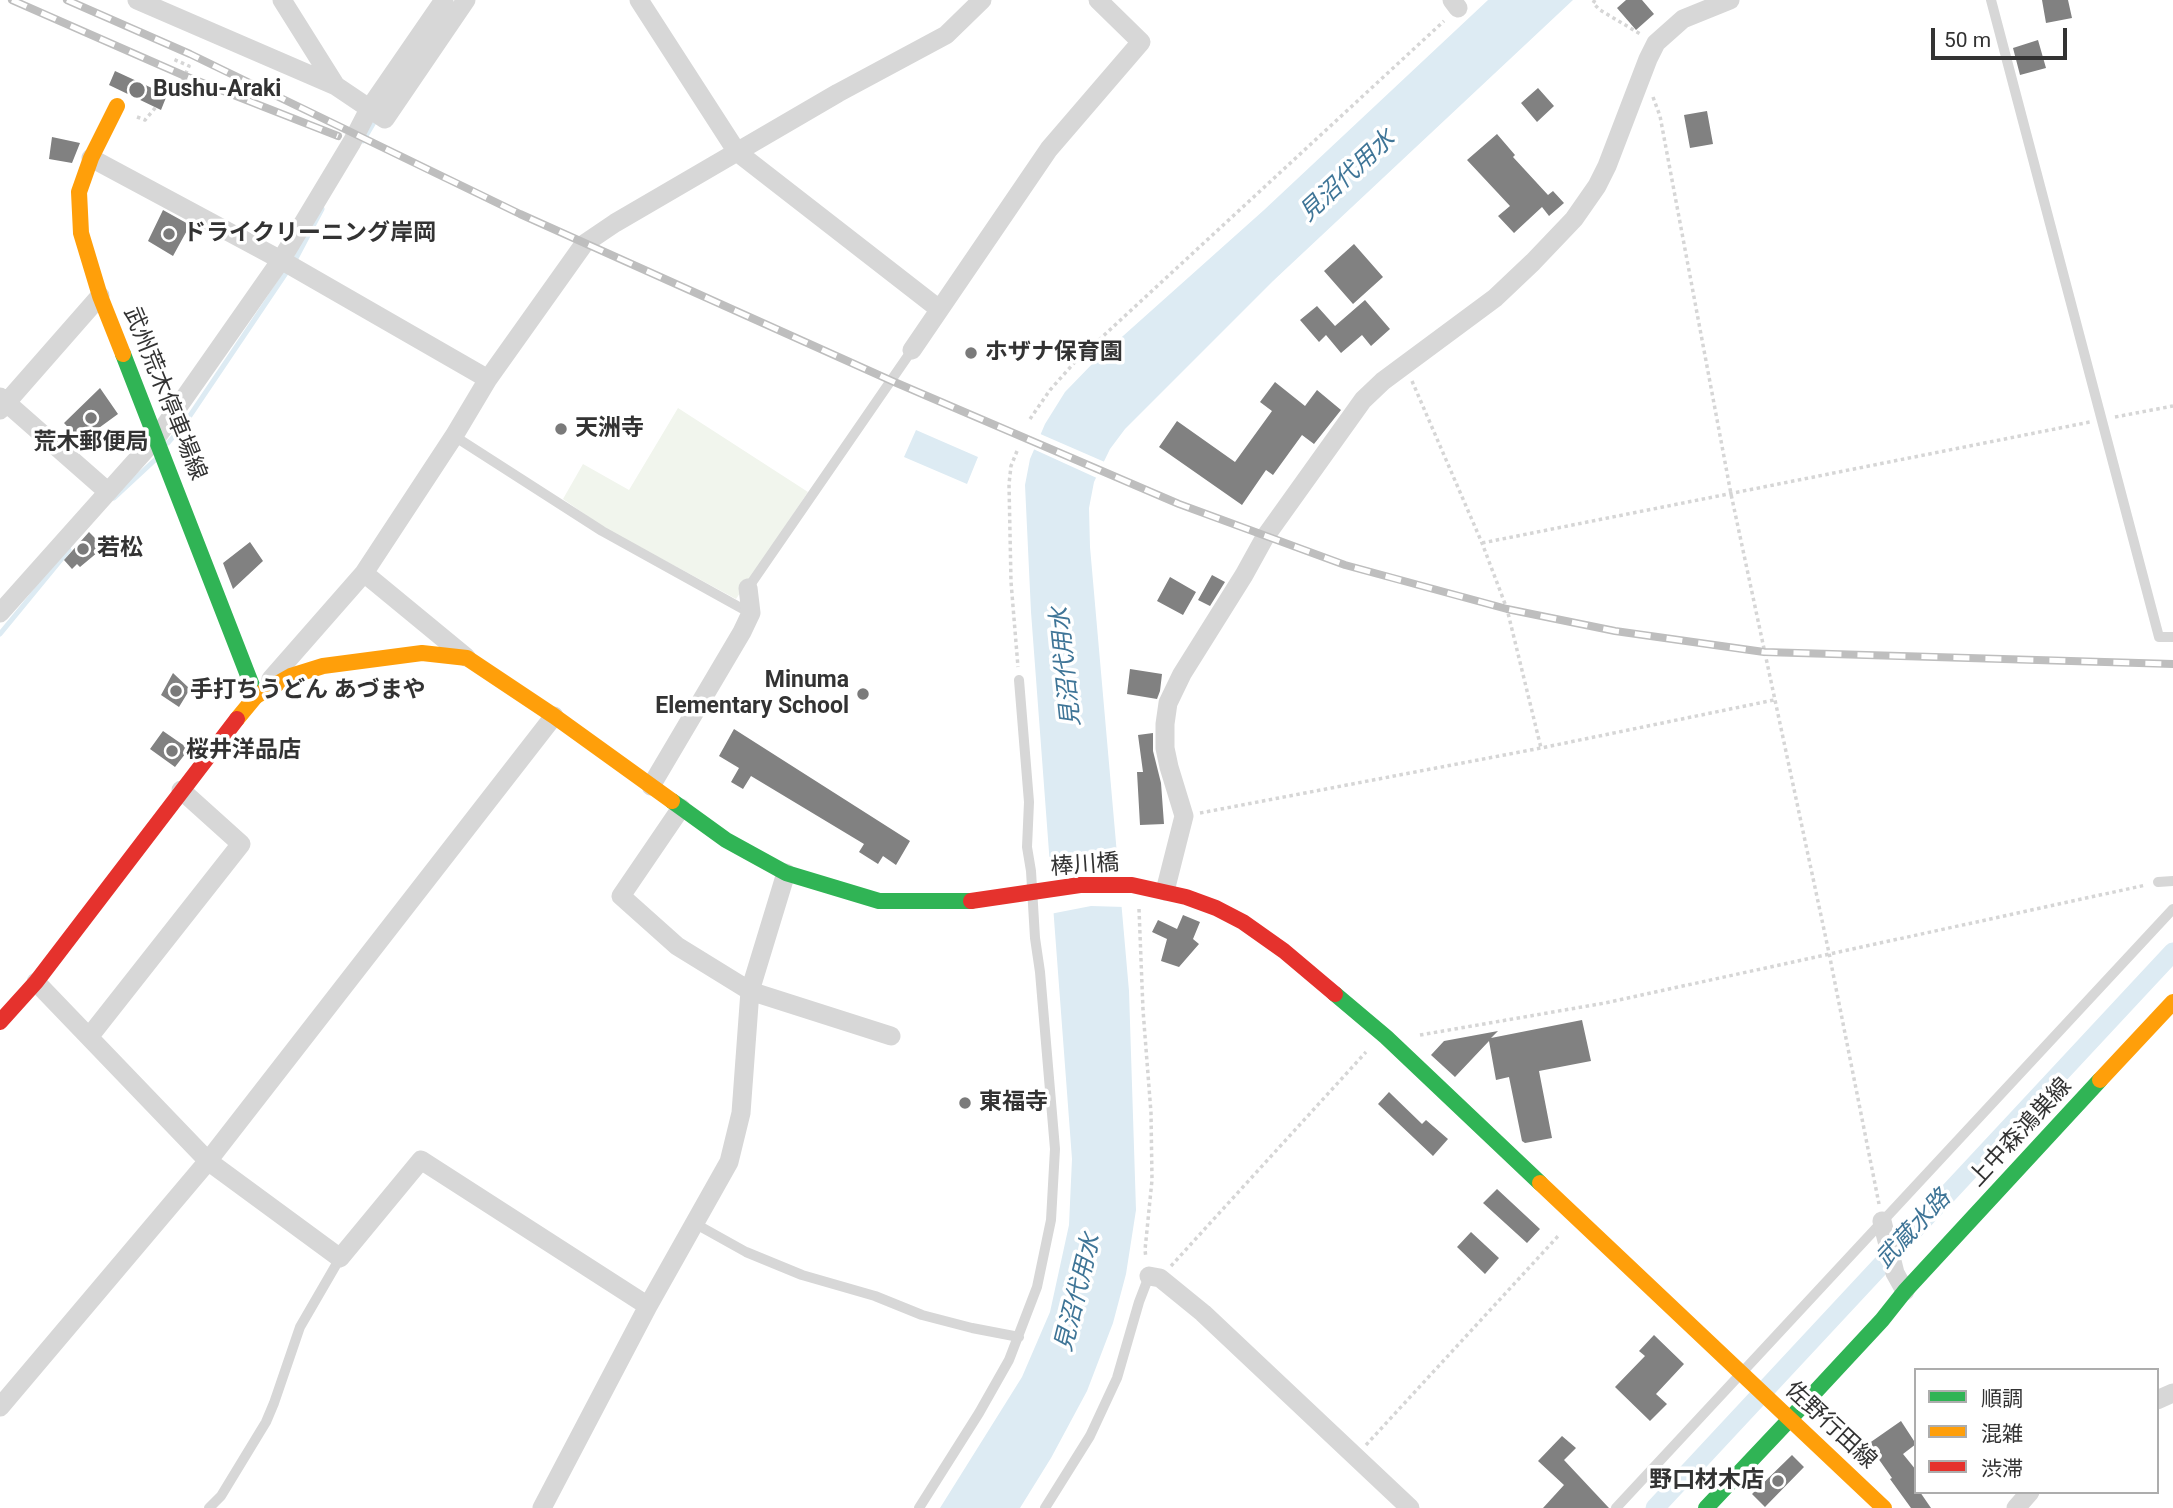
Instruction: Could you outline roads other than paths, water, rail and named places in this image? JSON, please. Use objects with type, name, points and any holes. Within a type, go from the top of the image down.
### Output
[{"type":"main road","name":"武州荒木停車場線","points":[[117,106],[91,158],[79,192],[81,233],[100,296],[256,696]]},
{"type":"main road","points":[[0,1022],[36,982],[218,741],[256,696],[291,676],[323,666],[422,653],[467,658]]},
{"type":"main road","name":"棒川橋","points":[[467,658],[554,716],[726,840],[786,873],[879,901],[987,900],[1080,885],[1136,886],[1165,891],[1216,908],[1263,934],[1399,1050]]},
{"type":"main road","name":"上中森鴻巣線","points":[[1706,1508],[1882,1320],[1901,1284],[2173,1002]]},
{"type":"main road","name":"佐野行田線","points":[[1399,1050],[1884,1508]]},
{"type":"street","points":[[137,0],[336,86],[385,118],[466,0]]},
{"type":"street","points":[[282,0],[336,86]]},
{"type":"street","points":[[0,613],[157,437],[281,260],[369,109],[444,0]]},
{"type":"street","points":[[639,0],[737,152],[939,309]]},
{"type":"street","points":[[256,696],[364,573],[488,379],[584,244],[615,223],[838,93],[946,36],[982,0]]},
{"type":"street","points":[[912,350],[1049,149],[1141,42],[1098,0]]},
{"type":"street","points":[[1165,891],[1184,816],[1169,767],[1166,713],[1174,688],[1273,523],[1363,400],[1383,381],[1495,298],[1574,219],[1607,166],[1656,43],[1683,19],[1730,0]]},
{"type":"street","points":[[91,158],[281,260],[488,379]]},
{"type":"street","points":[[100,296],[2,403],[107,491]]},
{"type":"street","points":[[364,573],[467,658]]},
{"type":"street","points":[[651,786],[690,723],[751,613],[748,588]]},
{"type":"street","points":[[0,1407],[208,1161],[554,716]]},
{"type":"street","points":[[89,1037],[241,844],[181,790]]},
{"type":"street","points":[[681,808],[621,896],[677,946],[750,991],[891,1036]]},
{"type":"street","points":[[542,1508],[648,1306],[729,1162],[741,1113],[750,991],[786,873]]},
{"type":"street","points":[[36,982],[208,1161],[340,1258],[421,1160],[648,1306]]},
{"type":"street","points":[[1883,1224],[1901,1284]]},
{"type":"street","points":[[1154,1277],[1203,1313],[1410,1508]]},
{"type":"street","points":[[2016,1508],[2028,1494]]},
{"type":"lane","points":[[1991,0],[2159,637],[2173,637]]},
{"type":"lane","points":[[748,588],[912,350]]},
{"type":"lane","points":[[454,436],[602,531],[751,613]]},
{"type":"lane","points":[[919,1508],[995,1387],[1019,1337],[1042,1270],[1049,1228],[1055,1149],[1036,892],[1027,847],[1030,802],[1019,680]]},
{"type":"lane","points":[[2158,882],[2173,881]]},
{"type":"lane","points":[[1616,1508],[1742,1376],[2173,909]]},
{"type":"lane","points":[[693,1223],[746,1252],[802,1275],[874,1296],[922,1315],[1019,1337]]},
{"type":"lane","points":[[209,1508],[221,1496],[266,1422],[300,1327],[340,1258]]},
{"type":"lane","points":[[1045,1508],[1090,1436],[1118,1378],[1139,1302],[1154,1277]]},
{"type":"water","name":"見沼代用水","points":[[1488,0],[1573,0],[1273,281],[1125,429],[1110,449],[1094,482],[1089,508],[1090,547],[1129,991],[1136,1210],[1126,1274],[1113,1323],[1087,1391],[1020,1508],[940,1508],[1022,1377],[1050,1312],[1069,1225],[1072,1159],[1031,612],[1025,485],[1030,459],[1045,424],[1065,392],[1095,361],[1264,210]]},
{"type":"water","points":[[916,430],[978,457],[967,484],[904,457]]},
{"type":"waterway","points":[[363,141],[376,119]]},
{"type":"waterway","points":[[294,262],[322,209]]},
{"type":"waterway","points":[[168,443],[185,423],[288,270]]},
{"type":"waterway","points":[[114,498],[156,459]]},
{"type":"waterway","points":[[0,634],[69,550]]},
{"type":"waterway","name":"武蔵水路","points":[[1655,1508],[2173,952]]},
{"type":"railway","points":[[12,0],[185,76],[338,136]]},
{"type":"railway","points":[[67,0],[190,54],[520,214],[892,381],[1179,504],[1345,565],[1507,609],[1615,631],[1764,652],[2173,664]]},
{"type":"place","name":"Bushu-Araki","points":[[137,90]]},
{"type":"place","name":"ドライクリーニング岸岡","points":[[169,234]]},
{"type":"place","name":"ホザナ保育園","points":[[971,353]]},
{"type":"place","name":"荒木郵便局","points":[[91,418]]},
{"type":"place","name":"天洲寺","points":[[561,429]]},
{"type":"place","name":"若松","points":[[83,549]]},
{"type":"place","name":"手打ちうどん あづまや","points":[[176,691]]},
{"type":"place","name":"Minuma Elementary School","points":[[863,694]]},
{"type":"place","name":"桜井洋品店","points":[[172,751]]},
{"type":"place","name":"東福寺","points":[[965,1103]]},
{"type":"place","name":"野口材木店","points":[[1778,1481]]}]
